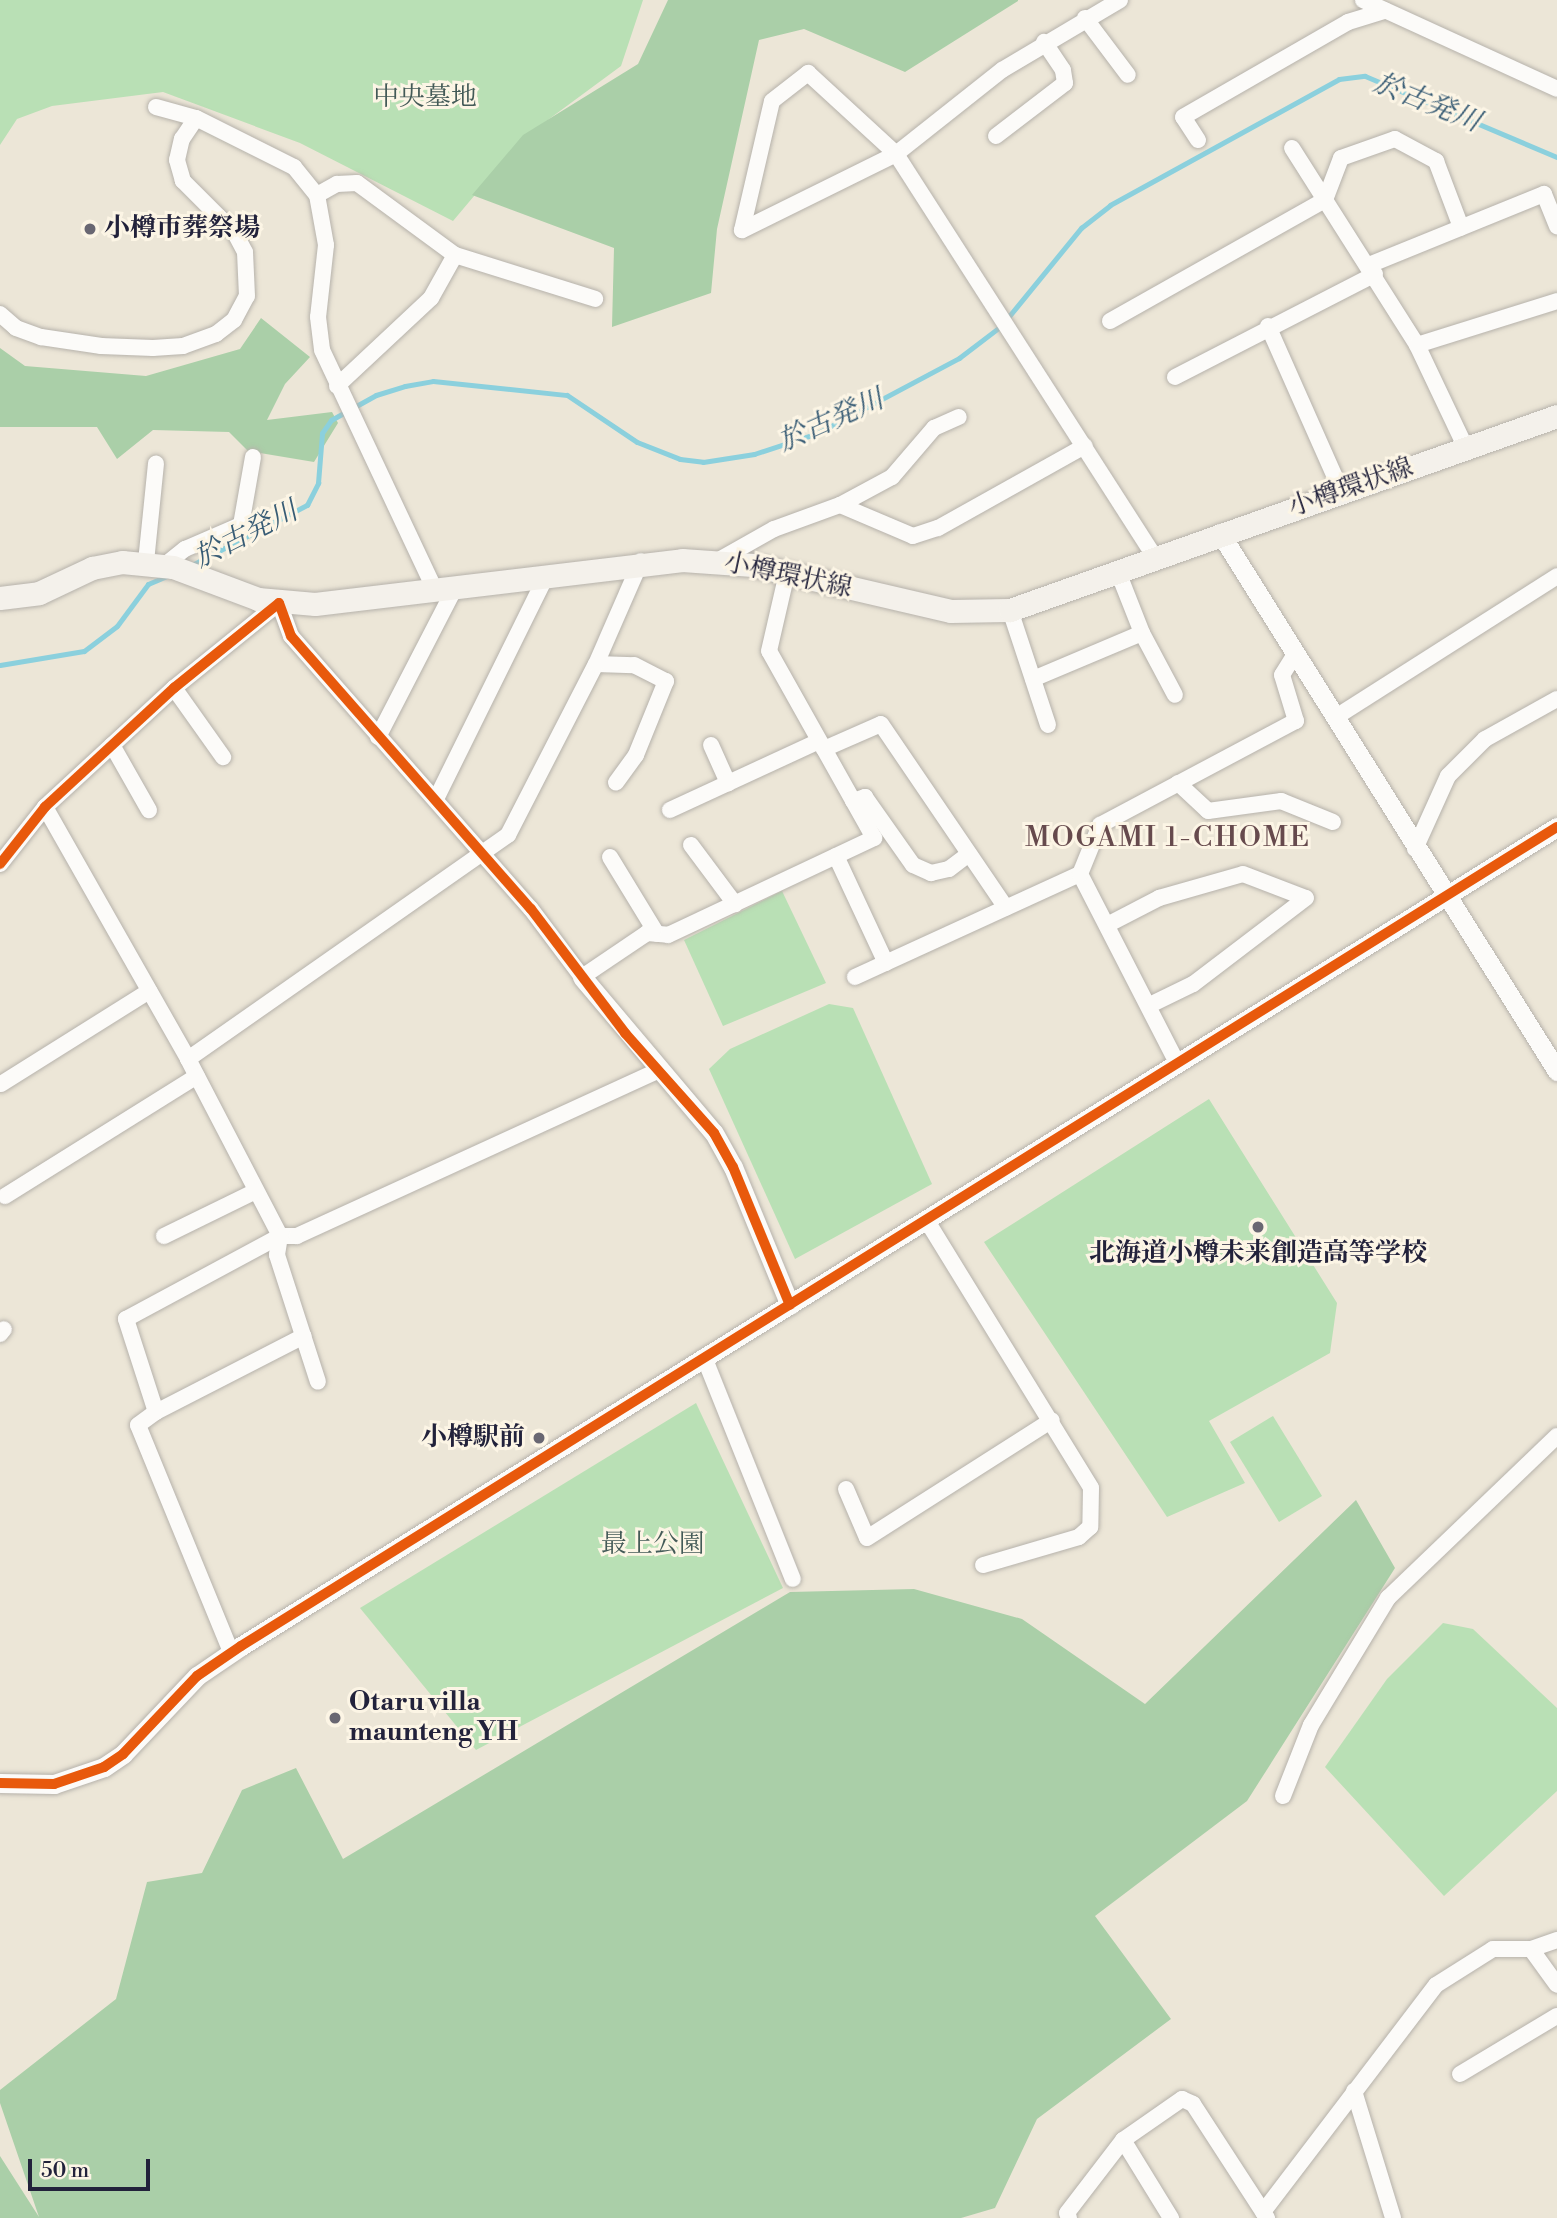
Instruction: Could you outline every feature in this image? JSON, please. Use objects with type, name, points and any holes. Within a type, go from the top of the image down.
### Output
[{"type":"main road","name":"小樽環状線","points":[[0,598],[39,593],[92,568],[161,565],[279,603],[315,604],[444,590],[641,562],[719,560],[951,611],[1010,610],[1220,533],[1557,416]]},
{"type":"street","points":[[1120,0],[1044,42],[956,103],[896,155],[742,230],[772,101],[808,73],[896,155],[1155,558]]},
{"type":"street","points":[[1363,0],[1557,89]]},
{"type":"street","points":[[1198,140],[1183,117],[1348,22],[1385,10]]},
{"type":"street","points":[[1085,18],[1128,75]]},
{"type":"street","points":[[996,136],[1065,83],[1063,70],[1044,42]]},
{"type":"street","points":[[156,107],[196,118],[294,167],[317,195],[326,245],[318,317],[322,350],[337,386],[444,590],[378,737]]},
{"type":"street","points":[[0,314],[16,328],[41,337],[101,346],[153,348],[183,346],[216,334],[234,320],[247,296],[245,252],[235,233],[183,181],[177,160],[181,139],[196,118]]},
{"type":"street","points":[[1110,321],[1325,201],[1341,158],[1395,139],[1436,161],[1461,227]]},
{"type":"street","points":[[1292,148],[1372,269],[1417,345],[1466,448]]},
{"type":"street","points":[[317,195],[337,184],[357,183],[455,255],[595,299]]},
{"type":"street","points":[[1175,377],[1372,269],[1461,227],[1544,194],[1557,227]]},
{"type":"street","points":[[337,386],[431,298],[455,255]]},
{"type":"street","points":[[1417,345],[1557,301]]},
{"type":"street","points":[[1268,326],[1341,491]]},
{"type":"street","points":[[719,560],[774,529],[840,505],[892,477],[934,428],[959,417]]},
{"type":"street","points":[[840,505],[914,536],[938,528],[1085,446]]},
{"type":"street","points":[[161,565],[185,549],[241,525],[253,457]]},
{"type":"street","points":[[156,464],[161,565]]},
{"type":"street","points":[[1220,533],[1445,897],[1557,1071]]},
{"type":"street","points":[[188,1059],[484,855],[508,835],[596,664],[641,562]]},
{"type":"street","points":[[1118,572],[1142,633],[1175,695]]},
{"type":"street","points":[[582,977],[647,933],[668,935],[874,838],[769,650],[787,573]]},
{"type":"street","points":[[436,799],[546,576]]},
{"type":"street","points":[[1336,717],[1557,576]]},
{"type":"street","points":[[0,864],[46,807],[112,745],[174,688],[279,603],[291,636],[484,855],[657,1070],[714,1133],[790,1305]]},
{"type":"street","points":[[1010,610],[1048,725]]},
{"type":"street","points":[[1033,679],[1142,633]]},
{"type":"street","points":[[855,977],[1080,874],[1100,825],[1296,721],[1282,675],[1295,654]]},
{"type":"street","points":[[596,664],[634,665],[666,681],[636,755],[616,783]]},
{"type":"street","points":[[174,688],[223,757]]},
{"type":"street","points":[[1415,849],[1448,776],[1485,739],[1557,699]]},
{"type":"street","points":[[670,810],[728,783],[881,724],[1006,908]]},
{"type":"street","points":[[112,745],[149,810]]},
{"type":"street","points":[[711,745],[728,783]]},
{"type":"street","points":[[1178,783],[1208,811],[1281,801],[1333,822]]},
{"type":"street","points":[[853,801],[865,797],[913,865],[930,873],[949,869],[969,854]]},
{"type":"street","points":[[46,807],[188,1059],[280,1236],[277,1255],[318,1382]]},
{"type":"street","points":[[0,1783],[54,1784],[104,1767],[123,1754],[166,1703],[231,1652],[538,1465],[704,1357],[927,1221],[1557,827]]},
{"type":"street","points":[[691,845],[735,904]]},
{"type":"street","points":[[836,856],[886,963]]},
{"type":"street","points":[[610,857],[657,934]]},
{"type":"street","points":[[1080,874],[1150,1005],[1178,1065]]},
{"type":"street","points":[[1107,925],[1159,898],[1243,874],[1306,898],[1193,985],[1150,1005]]},
{"type":"street","points":[[1,1084],[149,991]]},
{"type":"street","points":[[156,1412],[126,1319],[280,1236],[297,1236],[657,1070]]},
{"type":"street","points":[[5,1196],[197,1076]]},
{"type":"street","points":[[164,1236],[256,1191]]},
{"type":"street","points":[[927,1221],[1052,1420],[1091,1488],[1090,1527],[1053,1546],[983,1565]]},
{"type":"street","points":[[231,1652],[138,1425],[156,1412],[304,1336]]},
{"type":"street","points":[[704,1357],[793,1579]]},
{"type":"street","points":[[846,1489],[867,1538],[1052,1420]]},
{"type":"street","points":[[1283,1796],[1311,1726],[1388,1598],[1557,1436]]},
{"type":"street","points":[[1069,2218],[1067,2213],[1123,2140],[1182,2099],[1193,2104],[1265,2215],[1354,2091],[1436,1985],[1493,1950],[1531,1949],[1557,1940]]},
{"type":"street","points":[[1531,1949],[1557,1985]]},
{"type":"street","points":[[1461,2074],[1557,2016]]},
{"type":"street","points":[[1354,2091],[1393,2218]]},
{"type":"street","points":[[1123,2140],[1171,2218]]},
{"type":"green space","name":"中央墓地","points":[[0,0],[643,0],[621,66],[522,139],[453,221],[300,143],[163,92],[52,106],[17,119],[0,145]]},
{"type":"green space","points":[[668,0],[1018,1],[905,72],[804,29],[759,40],[717,229],[711,293],[612,327],[614,248],[472,195],[523,135],[638,64]]},
{"type":"green space","points":[[261,318],[310,357],[285,384],[267,420],[332,412],[338,423],[314,462],[248,451],[229,432],[153,430],[117,459],[97,427],[0,427],[0,348],[25,366],[146,376],[240,349]]},
{"type":"green space","points":[[782,891],[826,983],[723,1026],[684,940]]},
{"type":"green space","points":[[829,1004],[853,1008],[932,1184],[795,1259],[709,1069],[730,1049]]},
{"type":"green space","points":[[1209,1099],[1337,1303],[1330,1353],[1209,1421],[1245,1483],[1167,1517],[984,1242]]},
{"type":"green space","name":"最上公園","points":[[696,1403],[783,1588],[476,1750],[360,1608]]},
{"type":"green space","points":[[1273,1416],[1322,1496],[1279,1522],[1230,1442]]},
{"type":"green space","points":[[1356,1500],[1395,1568],[1247,1801],[1095,1916],[1171,2019],[1037,2119],[995,2208],[961,2218],[0,2218],[0,2156],[39,2217],[0,2103],[0,2090],[116,1999],[147,1882],[202,1873],[242,1790],[296,1768],[343,1859],[790,1592],[914,1589],[1022,1619],[1145,1704]]},
{"type":"green space","points":[[1443,1623],[1473,1629],[1557,1708],[1557,1791],[1444,1896],[1325,1767],[1387,1679]]},
{"type":"waterway","name":"於古発川","points":[[192,565],[307,505],[318,483],[322,433],[331,420],[376,395],[405,386],[433,381],[567,395],[637,442],[680,459],[703,462],[754,454],[818,433],[959,358],[1001,326],[1081,228],[1110,205],[1339,79],[1365,76],[1557,157]]},
{"type":"waterway","name":"於古発川","points":[[0,665],[84,651],[117,626],[148,584],[167,576]]},
{"type":"cycle path","points":[[0,864],[45,807],[174,688],[279,603],[291,636],[531,909],[625,1033],[714,1133],[733,1167],[790,1305]]},
{"type":"cycle path","points":[[0,1783],[54,1784],[104,1767],[123,1754],[197,1676],[241,1646],[1557,827]]},
{"type":"place","name":"小樽市葬祭場","points":[[90,229]]},
{"type":"place","name":"北海道小樽未来創造高等学校","points":[[1258,1227]]},
{"type":"place","name":"小樽駅前","points":[[539,1438]]},
{"type":"place","name":"Otaru villa maunteng YH","points":[[335,1718]]},
{"type":"district","name":"MOGAMI 1-CHOME","points":[[1168,838]]}]
